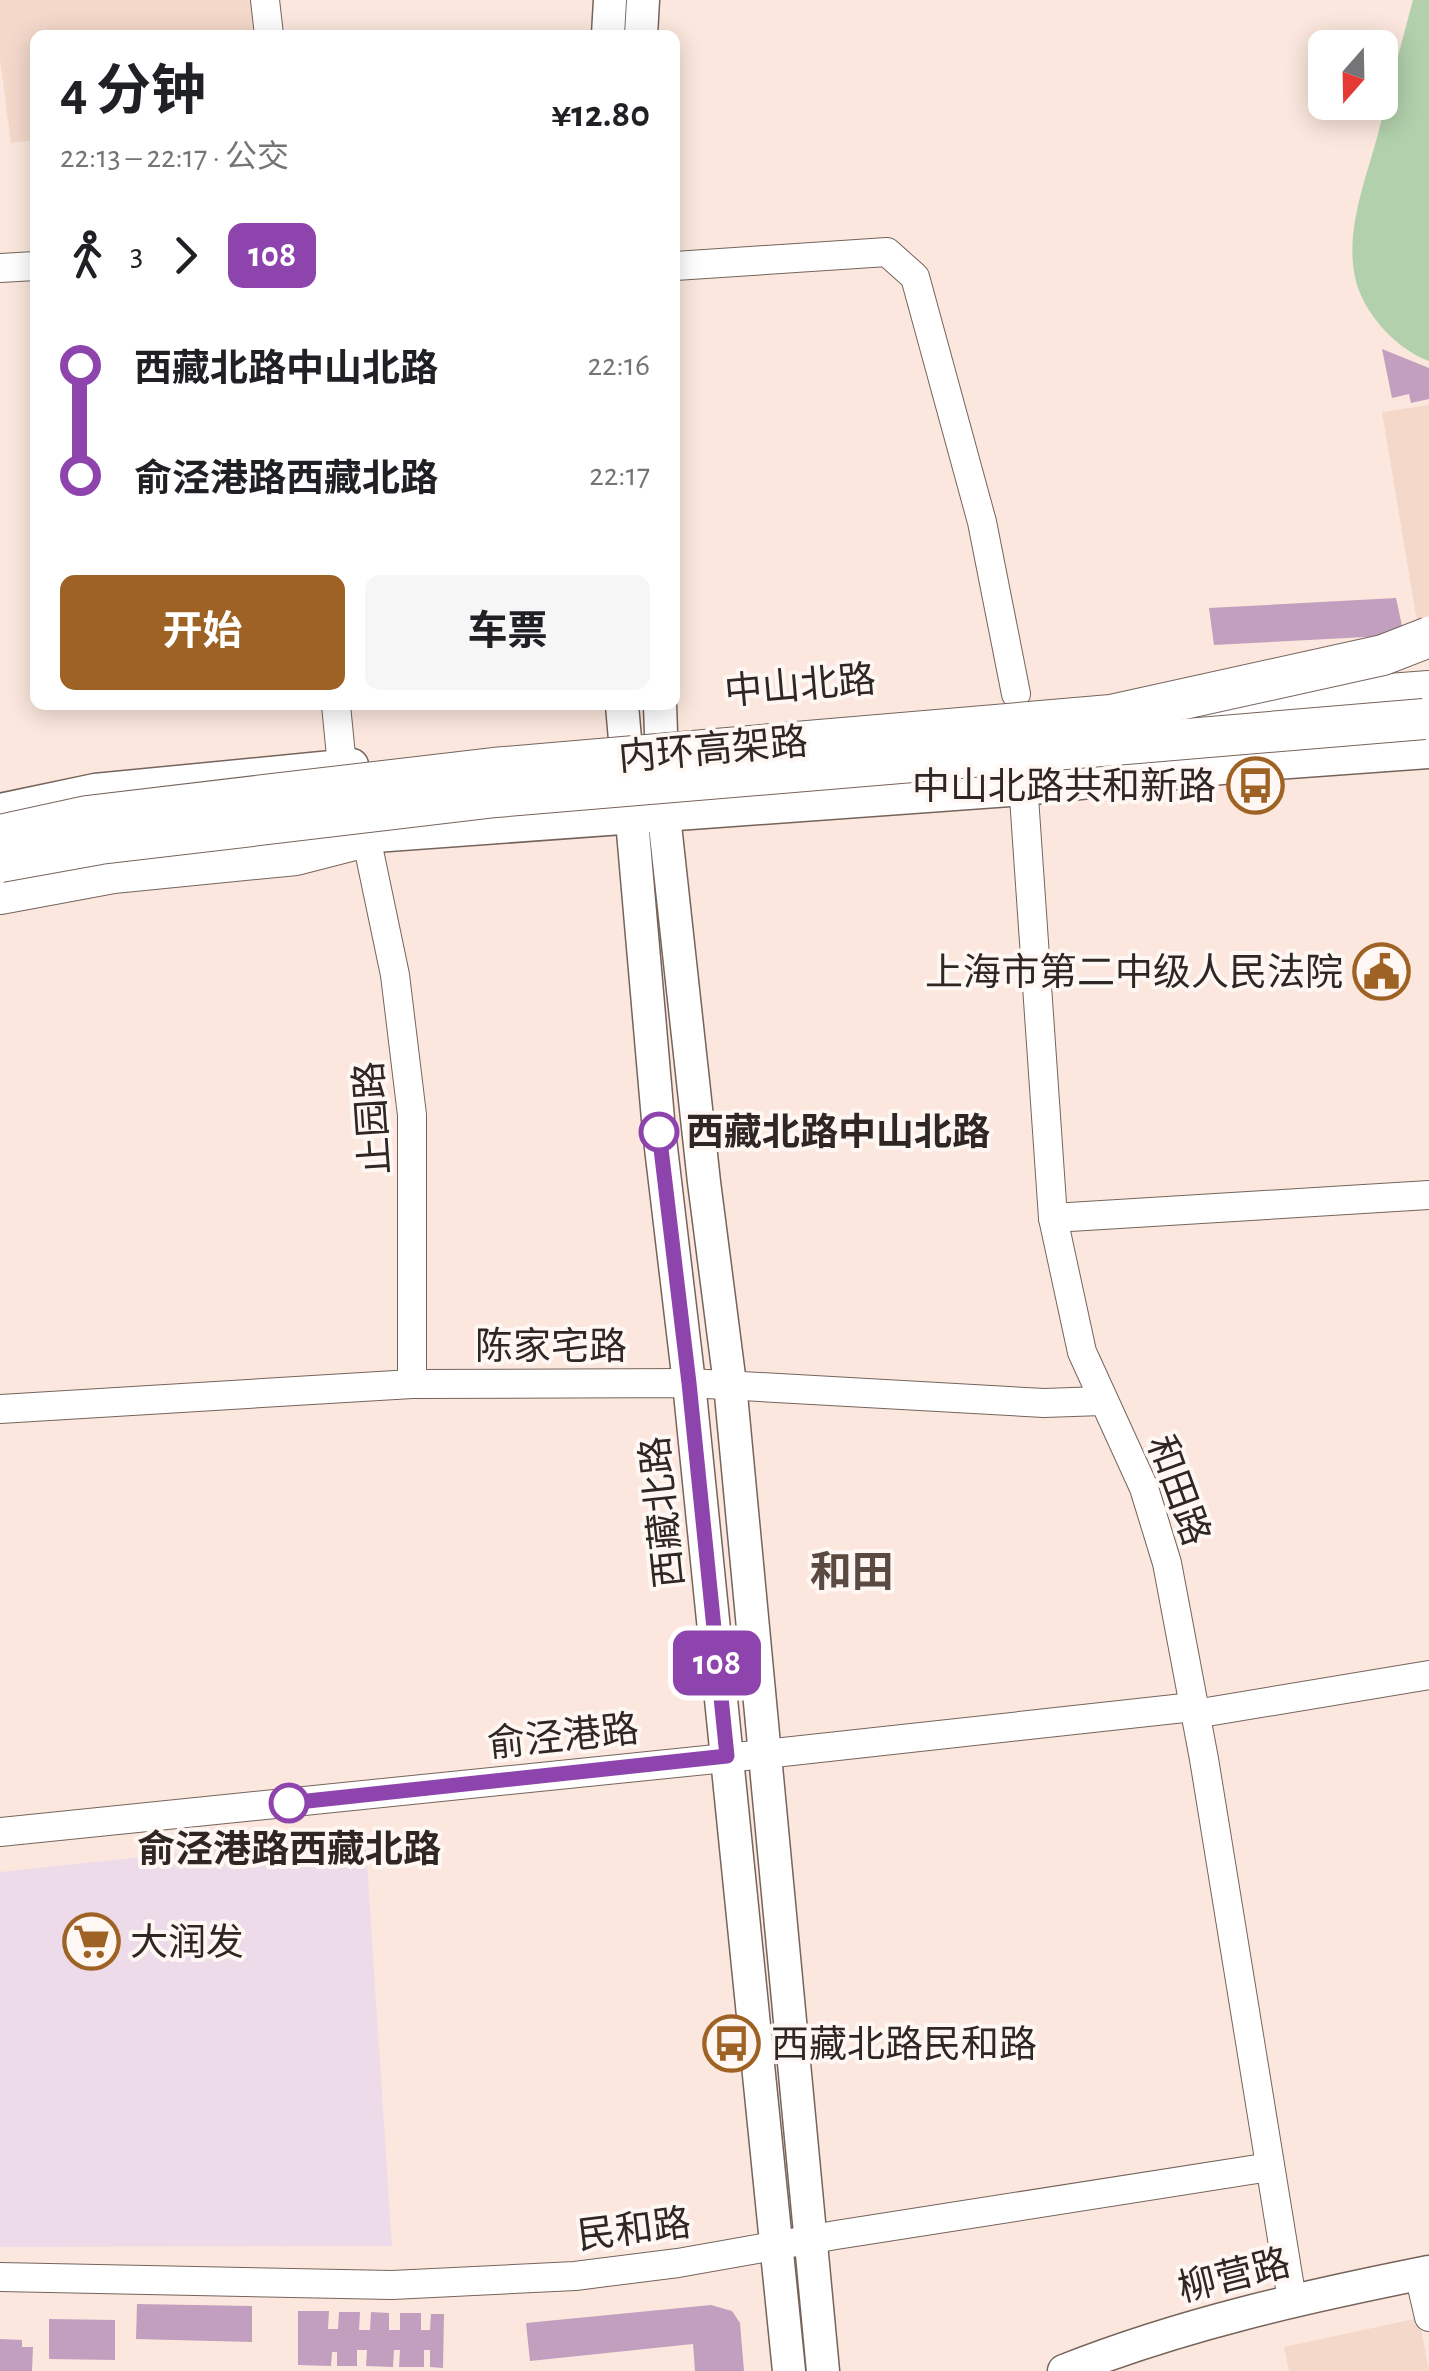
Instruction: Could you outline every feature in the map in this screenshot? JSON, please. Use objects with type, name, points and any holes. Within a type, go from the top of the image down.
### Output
[{"type":"highway","points":[[1112,715],[1383,655],[1429,636]]},
{"type":"highway","name":"内环高架路","points":[[0,835],[87,816],[493,768],[1112,715],[1428,720]]},
{"type":"highway","name":"内环高架路","points":[[0,862],[100,844],[496,797],[1428,720]]},
{"type":"highway","points":[[0,894],[113,873],[370,844]]},
{"type":"main road","points":[[608,30],[610,0]]},
{"type":"main road","points":[[641,30],[644,0]]},
{"type":"main road","name":"中山北路","points":[[0,810],[96,790],[624,739],[660,721],[1429,672]]},
{"type":"main road","name":"西藏北路","points":[[622,710],[624,739],[648,817],[704,1182],[730,1384],[824,2371]]},
{"type":"main road","points":[[1336,760],[1428,720]]},
{"type":"main road","name":"西藏北路","points":[[660,721],[648,817],[659,1132],[689,1383],[790,2371]]},
{"type":"main road","points":[[0,881],[103,864],[1023,788],[1250,765],[1336,760],[1429,763]]},
{"type":"main road","name":"柳营路","points":[[1064,2371],[1180,2330],[1292,2300],[1424,2273]]},
{"type":"street","points":[[266,0],[269,30]]},
{"type":"street","name":"和田路","points":[[680,266],[887,252],[915,277],[982,522],[1017,701],[1054,1218],[1082,1352],[1144,1488],[1161,1540],[1194,1711],[1292,2300]]},
{"type":"street","points":[[0,268],[30,266]]},
{"type":"street","points":[[336,710],[342,766]]},
{"type":"street","points":[[0,912],[94,890],[370,844]]},
{"type":"street","name":"止园路","points":[[370,844],[395,975],[412,1115],[412,1384]]},
{"type":"street","points":[[1054,1218],[1429,1195]]},
{"type":"street","name":"陈家宅路","points":[[0,1409],[412,1384],[730,1384],[1044,1403],[1102,1401]]},
{"type":"street","name":"俞泾港路","points":[[0,1832],[1194,1711],[1429,1676]]},
{"type":"street","name":"民和路","points":[[0,2277],[392,2285],[609,2272],[1270,2168]]},
{"type":"street","points":[[1424,2273],[1429,2317]]},
{"type":"shaded area","points":[[0,0],[250,0],[253,30],[30,30],[30,141],[11,143],[0,59]]},
{"type":"shaded area","points":[[1429,405],[1429,615],[1417,622],[1382,412]]},
{"type":"shaded area","points":[[365,1833],[392,2246],[0,2247],[0,1872]]},
{"type":"shaded area","points":[[1419,2318],[1429,2371],[1289,2371],[1284,2347]]},
{"type":"green space","points":[[1413,0],[1429,0],[1429,361],[1404,348],[1373,316],[1359,290],[1353,259],[1358,205],[1382,120],[1398,120],[1398,57]]},
{"type":"building","points":[[1382,349],[1429,368],[1429,399],[1411,403],[1409,394],[1392,398]]},
{"type":"building","points":[[1396,598],[1404,635],[1214,645],[1209,608]]},
{"type":"building","points":[[137,2304],[252,2306],[252,2342],[136,2339]]},
{"type":"building","points":[[711,2305],[732,2311],[740,2323],[744,2371],[695,2371],[693,2344],[530,2361],[526,2323]]},
{"type":"building","points":[[298,2311],[329,2311],[328,2329],[338,2329],[339,2312],[360,2312],[359,2330],[370,2330],[371,2312],[389,2313],[389,2330],[400,2330],[400,2313],[421,2313],[421,2330],[430,2330],[431,2314],[444,2314],[443,2368],[430,2367],[430,2350],[424,2350],[424,2367],[399,2367],[400,2350],[394,2350],[393,2367],[366,2366],[367,2350],[357,2350],[357,2366],[337,2366],[337,2352],[332,2352],[331,2366],[298,2365]]},
{"type":"building","points":[[49,2319],[115,2320],[115,2360],[49,2359]]},
{"type":"building","points":[[0,2339],[22,2340],[22,2347],[33,2347],[32,2371],[0,2371]]},
{"type":"bus line","name":"108","points":[[289,1803],[727,1756],[659,1132]]},
{"type":"place","name":"中山北路共和新路","points":[[1255,786]]},
{"type":"place","name":"上海市第二中级人民法院","points":[[1382,972]]},
{"type":"place","name":"西藏北路中山北路","points":[[659,1132]]},
{"type":"place","name":"俞泾港路西藏北路","points":[[289,1803]]},
{"type":"place","name":"大润发","points":[[91,1942]]},
{"type":"place","name":"西藏北路民和路","points":[[732,2044]]},
{"type":"district","name":"和田","points":[[852,1571]]}]
